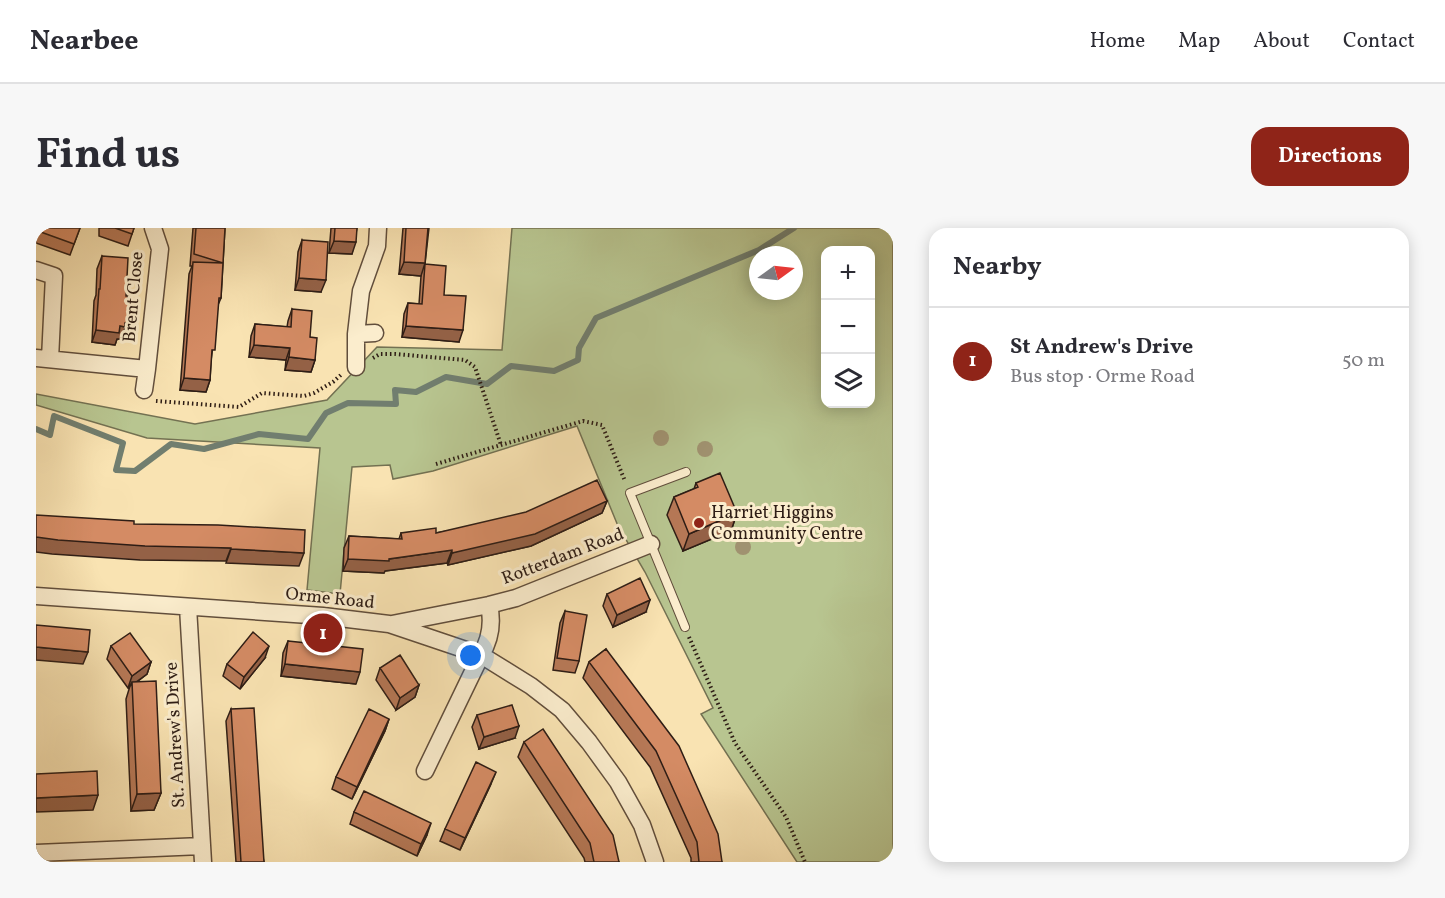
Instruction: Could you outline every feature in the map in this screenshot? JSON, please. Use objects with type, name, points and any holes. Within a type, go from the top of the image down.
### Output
[{"type":"street","name":"Brent Close","points":[[144,390],[160,249],[153,228]]},
{"type":"street","points":[[356,366],[356,334],[361,291],[377,246],[378,228]]},
{"type":"street","name":"Brent Close","points":[[36,270],[54,276],[43,359],[147,369]]},
{"type":"street","points":[[356,334],[375,333]]},
{"type":"street","name":"Rotterdam Road","points":[[389,624],[516,598],[651,544]]},
{"type":"street","name":"Orme Road","points":[[36,596],[323,616],[389,624],[481,655],[531,686],[562,710],[589,742],[618,782],[642,825],[655,862]]},
{"type":"street","name":"Rotterdam Road","points":[[425,771],[487,645],[492,617],[489,605]]},
{"type":"street","name":"St. Andrew's Drive","points":[[188,607],[203,854]]},
{"type":"street","points":[[36,853],[203,854]]},
{"type":"lane","points":[[685,627],[630,493],[686,472]]},
{"type":"path","points":[[144,390],[144,400],[239,407],[262,393],[304,396],[314,393],[333,382],[347,368],[364,367],[372,358],[381,354],[465,360],[475,367],[501,445]]},
{"type":"path","points":[[436,464],[584,421],[602,425],[630,493]]},
{"type":"path","points":[[685,627],[735,743],[786,817],[805,862]]},
{"type":"green space","points":[[512,228],[893,228],[893,862],[797,862],[701,714],[713,708],[645,572],[618,526],[577,426],[433,471],[393,479],[390,465],[352,467],[340,594],[307,590],[320,448],[147,438],[36,405],[36,394],[195,424],[327,400],[377,347],[502,350]]},
{"type":"building","points":[[36,228],[80,228],[74,244],[38,231],[36,236]]},
{"type":"building","points":[[115,228],[134,228],[132,234]]},
{"type":"building","points":[[196,228],[225,228],[223,263],[194,254]]},
{"type":"building","points":[[335,228],[357,228],[356,242],[334,241]]},
{"type":"building","points":[[406,228],[428,228],[425,263],[404,262]]},
{"type":"building","points":[[302,240],[328,242],[326,280],[299,278]]},
{"type":"building","points":[[102,256],[128,258],[127,323],[125,327],[120,326],[119,333],[96,330]]},
{"type":"building","points":[[193,262],[223,263],[221,298],[219,298],[215,350],[212,350],[210,380],[184,378]]},
{"type":"building","points":[[425,264],[446,266],[444,295],[466,296],[463,330],[406,326],[408,303],[422,304]]},
{"type":"building","points":[[292,309],[312,311],[310,337],[317,338],[315,360],[289,357],[290,348],[254,345],[255,324],[291,327]]},
{"type":"building","points":[[720,473],[737,513],[689,534],[674,497],[698,487],[696,483]]},
{"type":"building","points":[[597,480],[607,501],[535,534],[452,553],[452,550],[389,559],[389,561],[348,559],[349,536],[402,539],[401,533],[436,528],[436,533],[526,512]]},
{"type":"building","points":[[36,515],[134,521],[134,524],[218,525],[305,530],[304,553],[145,546],[36,537]]},
{"type":"building","points":[[640,578],[650,600],[617,615],[607,594]]},
{"type":"building","points":[[565,611],[587,615],[579,661],[557,658]]},
{"type":"building","points":[[36,625],[90,630],[88,652],[36,647]]},
{"type":"building","points":[[253,632],[269,646],[244,677],[227,664]]},
{"type":"building","points":[[130,633],[151,662],[132,676],[111,646]]},
{"type":"building","points":[[288,641],[363,649],[360,672],[285,664]]},
{"type":"building","points":[[606,649],[679,746],[718,834],[722,862],[699,862],[697,842],[656,751],[589,662]]},
{"type":"building","points":[[400,655],[419,685],[400,698],[380,668]]},
{"type":"building","points":[[156,681],[161,793],[137,794],[132,682]]},
{"type":"building","points":[[512,705],[519,726],[484,737],[477,715]]},
{"type":"building","points":[[254,708],[264,862],[241,862],[231,709]]},
{"type":"building","points":[[369,709],[389,719],[357,787],[336,777]]},
{"type":"building","points":[[543,729],[613,835],[619,862],[594,862],[590,843],[524,742]]},
{"type":"building","points":[[476,762],[496,772],[465,838],[445,829]]},
{"type":"building","points":[[97,771],[98,795],[36,798],[36,774]]},
{"type":"building","points":[[364,791],[431,823],[421,844],[354,812]]},
{"type":"waterway","points":[[36,429],[50,435],[54,416],[123,443],[116,470],[135,471],[171,444],[204,449],[259,434],[308,439],[326,413],[348,403],[396,404],[395,390],[416,392],[446,377],[487,384],[511,366],[554,371],[578,360],[579,348],[596,318],[759,250],[794,228]]},
{"type":"place","name":"Harriet Higgins Community Centre","points":[[699,523]]},
{"type":"place","name":"St Andrew's Drive","points":[[323,633]]}]
